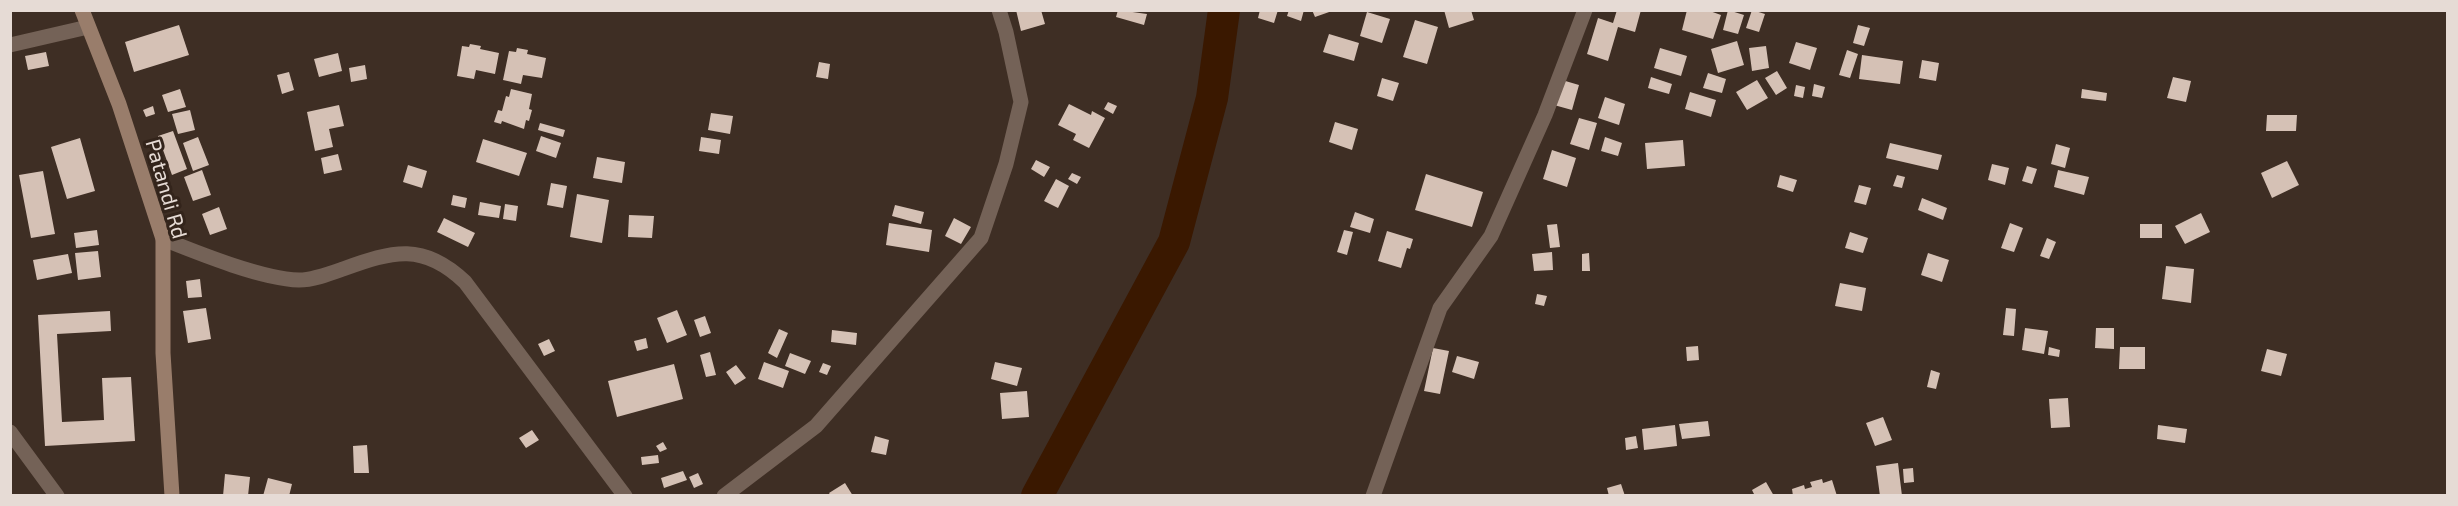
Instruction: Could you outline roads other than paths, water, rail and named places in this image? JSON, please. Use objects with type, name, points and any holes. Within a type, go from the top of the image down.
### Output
[{"type":"street","name":"Patandi Rd","points":[[82,10],[119,104],[163,239],[163,353],[172,495]]},
{"type":"street","points":[[724,495],[816,426],[981,238],[1006,164],[1021,102],[999,10]]},
{"type":"street","points":[[1373,495],[1440,308],[1491,236],[1545,115],[1585,10]]},
{"type":"street","points":[[10,45],[88,27]]},
{"type":"street","points":[[163,239],[207,256],[298,280],[327,275],[390,255],[413,252],[432,257],[448,266],[465,282],[625,495]]},
{"type":"street","points":[[10,432],[57,495]]},
{"type":"waterway","points":[[1037,496],[1174,242],[1212,98],[1224,10]]}]
